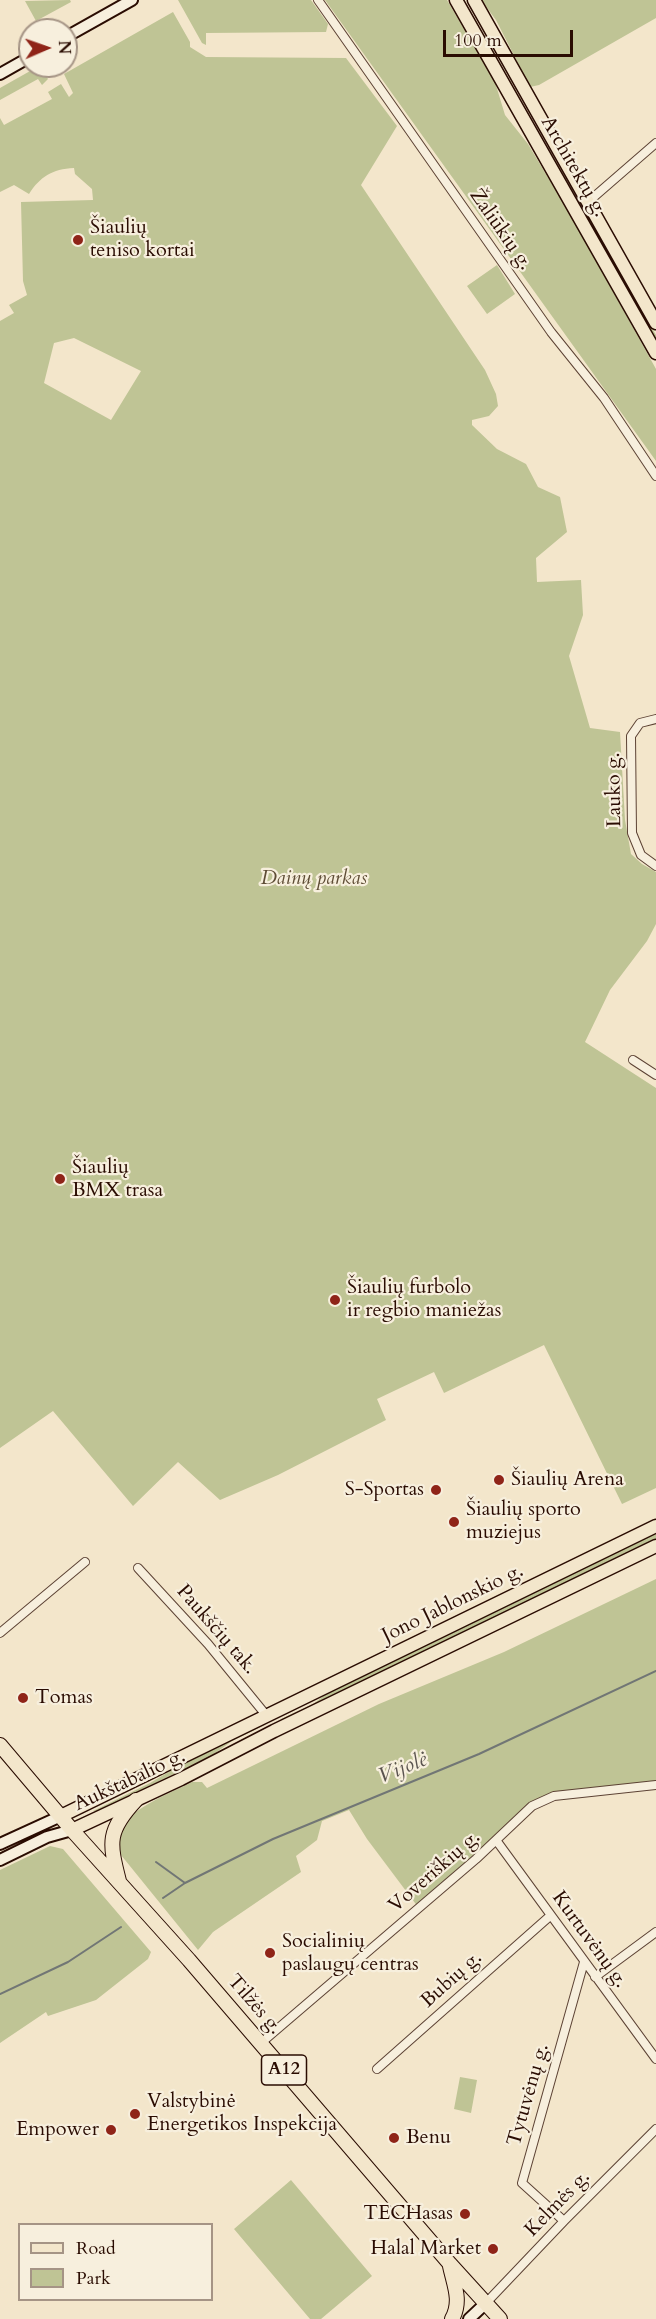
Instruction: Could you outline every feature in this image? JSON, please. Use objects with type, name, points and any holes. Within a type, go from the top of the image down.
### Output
[{"type":"highway","name":"Tilžės g.","points":[[0,1745],[500,2319]]},
{"type":"highway","points":[[120,1883],[111,1839],[114,1828],[135,1800]]},
{"type":"highway","points":[[450,2264],[458,2297],[452,2319]]},
{"type":"main road","points":[[78,30],[132,0]]},
{"type":"main road","name":"Architektų g.","points":[[456,0],[656,353]]},
{"type":"main road","name":"Architektų g.","points":[[474,0],[656,323]]},
{"type":"main road","points":[[0,74],[18,64]]},
{"type":"main road","points":[[576,212],[588,202]]},
{"type":"main road","name":"Jono Jablonskio g.","points":[[266,1715],[656,1526]]},
{"type":"main road","name":"Jono Jablonskio g.","points":[[274,1731],[656,1546]]},
{"type":"main road","points":[[266,1715],[274,1731]]},
{"type":"main road","name":"Aukštabalio g.","points":[[0,1844],[266,1715]]},
{"type":"main road","name":"Aukštabalio g.","points":[[0,1860],[47,1837],[72,1830],[274,1731]]},
{"type":"main road","points":[[470,2319],[486,2303]]},
{"type":"street","name":"Žaliūkių g.","points":[[318,0],[551,332],[604,398],[656,476]]},
{"type":"street","points":[[588,202],[656,142]]},
{"type":"street","name":"Lauko g.","points":[[656,719],[640,723],[631,736],[632,833],[641,855],[656,866]]},
{"type":"street","points":[[633,1060],[656,1075]]},
{"type":"street","points":[[0,1633],[85,1562]]},
{"type":"street","name":"Paukščių tak.","points":[[138,1568],[208,1644],[266,1715]]},
{"type":"street","name":"Voveriškių g.","points":[[261,2043],[317,1997],[532,1806],[554,1796],[656,1785]]},
{"type":"street","name":"Kurtuvėnų g.","points":[[496,1840],[656,2059]]},
{"type":"street","name":"Bubių g.","points":[[377,2070],[550,1916]]},
{"type":"street","points":[[595,1977],[656,1932]]},
{"type":"street","name":"Tytuvėnų g.","points":[[564,2221],[522,2183],[584,1962]]},
{"type":"street","name":"Kelmės g.","points":[[486,2303],[656,2129]]},
{"type":"green space","points":[[70,0],[71,2],[42,18],[34,18],[25,1]]},
{"type":"green space","points":[[178,0],[311,0],[328,24],[326,32],[206,33],[206,45],[202,43]]},
{"type":"green space","points":[[325,0],[447,0],[495,82],[505,115],[528,144],[571,216],[656,369],[656,461]]},
{"type":"green space","points":[[481,0],[656,0],[656,18],[539,85],[530,87],[496,20]]},
{"type":"green space","name":"Dainų parkas","points":[[173,12],[190,42],[190,47],[206,57],[346,58],[397,126],[361,185],[485,370],[496,394],[498,406],[489,416],[472,420],[472,425],[497,449],[526,464],[538,487],[560,497],[567,532],[536,558],[537,582],[581,580],[583,615],[569,656],[590,728],[620,732],[625,820],[631,854],[656,872],[656,924],[647,941],[610,990],[585,1042],[656,1088],[656,1488],[622,1504],[544,1345],[444,1393],[434,1372],[377,1399],[386,1420],[278,1475],[220,1500],[178,1462],[133,1506],[53,1411],[0,1448],[0,321],[14,313],[9,305],[27,295],[23,281],[21,202],[93,200],[92,189],[75,174],[74,168],[59,170],[47,175],[29,194],[14,185],[0,192],[0,118],[4,125],[52,99],[48,92],[61,84],[69,97],[73,93],[66,78],[78,78],[78,66]],"holes":[[[74,338],[141,371],[111,420],[44,383],[54,343]]]},
{"type":"green space","points":[[18,78],[48,79],[42,85],[38,79],[0,100],[0,88]]},
{"type":"green space","points":[[587,211],[656,335],[656,343],[584,213]]},
{"type":"green space","points":[[497,265],[515,294],[487,314],[467,286]]},
{"type":"green space","points":[[656,1532],[656,1541],[280,1722],[281,1719],[313,1704],[333,1689]]},
{"type":"green space","points":[[656,1579],[656,1785],[554,1796],[532,1806],[418,1907],[367,1839],[349,1810],[322,1821],[317,1840],[296,1856],[301,1872],[213,1932],[198,1950],[121,1855],[118,1838],[121,1827],[138,1811],[160,1797],[192,1782],[202,1782],[207,1788],[379,1704],[504,1652]]},
{"type":"green space","points":[[266,1723],[232,1741],[211,1756],[93,1811],[150,1783],[197,1755]]},
{"type":"green space","points":[[50,1846],[63,1849],[151,1952],[148,1959],[96,2000],[48,2016],[46,2012],[0,2043],[0,1870]]},
{"type":"green space","points":[[460,2077],[477,2080],[471,2113],[454,2109]]},
{"type":"green space","points":[[291,2180],[372,2276],[321,2319],[310,2319],[234,2229]]},
{"type":"waterway","name":"Vijolė","points":[[163,1898],[185,1883],[273,1839],[479,1754],[656,1671]]},
{"type":"waterway","points":[[156,1862],[185,1883]]},
{"type":"waterway","name":"Vijolė","points":[[0,1994],[68,1962],[121,1927]]},
{"type":"place","name":"Šiaulių teniso kortai","points":[[78,240]]},
{"type":"place","name":"Šiaulių BMX trasa","points":[[60,1179]]},
{"type":"place","name":"Šiaulių furbolo ir regbio maniežas","points":[[335,1300]]},
{"type":"place","name":"Šiaulių Arena","points":[[499,1480]]},
{"type":"place","name":"S-Sportas","points":[[436,1490]]},
{"type":"place","name":"Šiaulių sporto muziejus","points":[[454,1522]]},
{"type":"place","name":"Tomas","points":[[23,1698]]},
{"type":"place","name":"Socialinių paslaugų centras","points":[[270,1953]]},
{"type":"place","name":"Valstybinė Energetikos Inspekcija","points":[[135,2114]]},
{"type":"place","name":"Empower","points":[[111,2130]]},
{"type":"place","name":"Benu","points":[[394,2138]]},
{"type":"place","name":"TECHasas","points":[[465,2214]]},
{"type":"place","name":"Halal Market","points":[[493,2249]]}]
